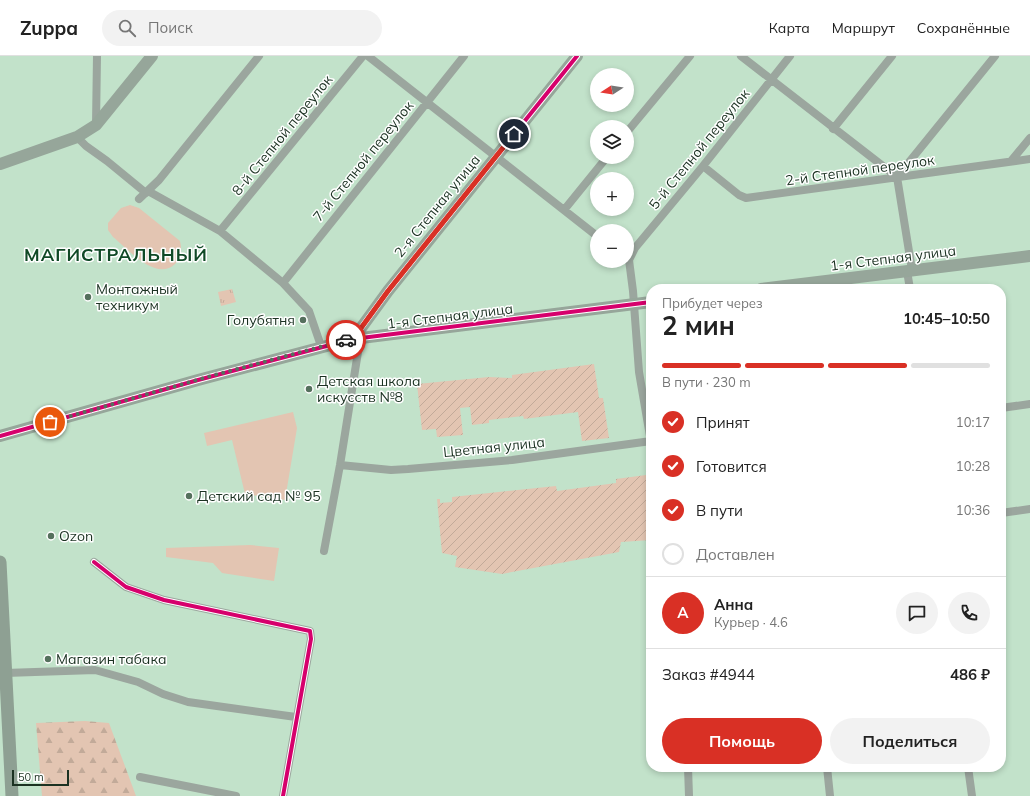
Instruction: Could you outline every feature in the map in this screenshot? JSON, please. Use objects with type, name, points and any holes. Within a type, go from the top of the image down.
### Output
[{"type":"main road","points":[[0,562],[12,796]]},
{"type":"street","points":[[96,125],[98,56]]},
{"type":"street","points":[[0,164],[77,137],[96,125],[152,56]]},
{"type":"street","points":[[144,194],[159,180],[259,56]]},
{"type":"street","name":"8-й Степной переулок","points":[[220,231],[363,56]]},
{"type":"street","points":[[368,56],[590,230]]},
{"type":"street","name":"7-й Степной переулок","points":[[283,283],[464,56]]},
{"type":"street","name":"2-я Степная улица","points":[[358,338],[388,291],[577,56]]},
{"type":"street","points":[[634,124],[690,56]]},
{"type":"street","points":[[741,56],[896,177],[910,271],[910,284]]},
{"type":"street","name":"5-й Степной переулок","points":[[634,250],[703,166],[790,56]]},
{"type":"street","points":[[833,129],[892,56]]},
{"type":"street","points":[[896,177],[995,56]]},
{"type":"street","points":[[77,137],[144,194],[220,231],[283,283],[309,310],[321,346]]},
{"type":"street","points":[[1011,161],[1030,138]]},
{"type":"street","name":"2-й Степной переулок","points":[[703,166],[739,195],[746,198],[1030,158]]},
{"type":"street","points":[[564,210],[601,164]]},
{"type":"street","name":"1-я Степная улица","points":[[802,284],[1030,256]]},
{"type":"street","points":[[629,268],[634,304],[639,372],[646,412]]},
{"type":"street","name":"1-я Степная улица","points":[[0,436],[321,346],[358,338],[646,303]]},
{"type":"street","points":[[324,551],[340,465],[358,352],[358,338]]},
{"type":"street","points":[[1006,407],[1030,404]]},
{"type":"street","name":"Цветная улица","points":[[340,465],[391,470],[408,469],[512,460],[646,442]]},
{"type":"street","points":[[1006,512],[1030,509]]},
{"type":"street","points":[[94,562],[126,587],[164,600],[310,631],[311,639],[283,796]]},
{"type":"street","points":[[5,673],[95,670],[138,682],[163,694],[188,702],[296,718]]},
{"type":"street","points":[[688,772],[689,796]]},
{"type":"street","points":[[828,772],[830,796]]},
{"type":"street","points":[[969,772],[972,796]]},
{"type":"street","points":[[140,777],[236,796]]},
{"type":"green space","points":[[130,205],[139,208],[180,241],[181,253],[175,264],[167,268],[159,269],[151,267],[134,256],[113,237],[108,230],[108,223],[121,208]]},
{"type":"green space","points":[[232,289],[236,302],[221,306],[218,292]]},
{"type":"green space","points":[[594,364],[599,398],[603,398],[609,438],[582,441],[578,412],[524,419],[523,416],[489,420],[489,423],[472,425],[470,407],[460,408],[463,435],[437,437],[436,429],[422,430],[417,384],[489,377],[512,378],[512,375]]},
{"type":"green space","points":[[293,412],[297,428],[285,500],[245,494],[232,440],[207,446],[204,433]]},
{"type":"green space","points":[[646,475],[646,540],[621,542],[619,552],[502,574],[455,567],[457,556],[442,553],[437,499],[440,499],[440,503],[452,502],[452,497],[556,486],[557,491],[616,483],[616,479]]},
{"type":"green space","points":[[250,545],[279,548],[274,581],[222,573],[213,563],[166,557],[166,548]]},
{"type":"green space","points":[[85,721],[109,723],[136,796],[42,796],[36,723]]},
{"type":"cycle path","points":[[353,339],[388,291],[577,56]]},
{"type":"cycle path","points":[[0,436],[198,380],[353,339],[646,303]]},
{"type":"cycle path","points":[[94,562],[126,587],[164,600],[310,631],[311,639],[283,796]]},
{"type":"way so far","points":[[50,422],[211,376],[346,340]]},
{"type":"place","name":"Монтажный техникум","points":[[88,297]]},
{"type":"place","name":"Голубятня","points":[[303,320]]},
{"type":"place","name":"Детская школа искусств №8","points":[[309,389]]},
{"type":"place","name":"Детский сад № 95","points":[[189,496]]},
{"type":"place","name":"Ozon","points":[[51,536]]},
{"type":"place","name":"Магазин табака","points":[[48,659]]},
{"type":"district","name":"МАГИСТРАЛЬНЫЙ","points":[[116,254]]},
{"type":"route","points":[[346,340],[353,339],[388,291],[514,134]]}]
